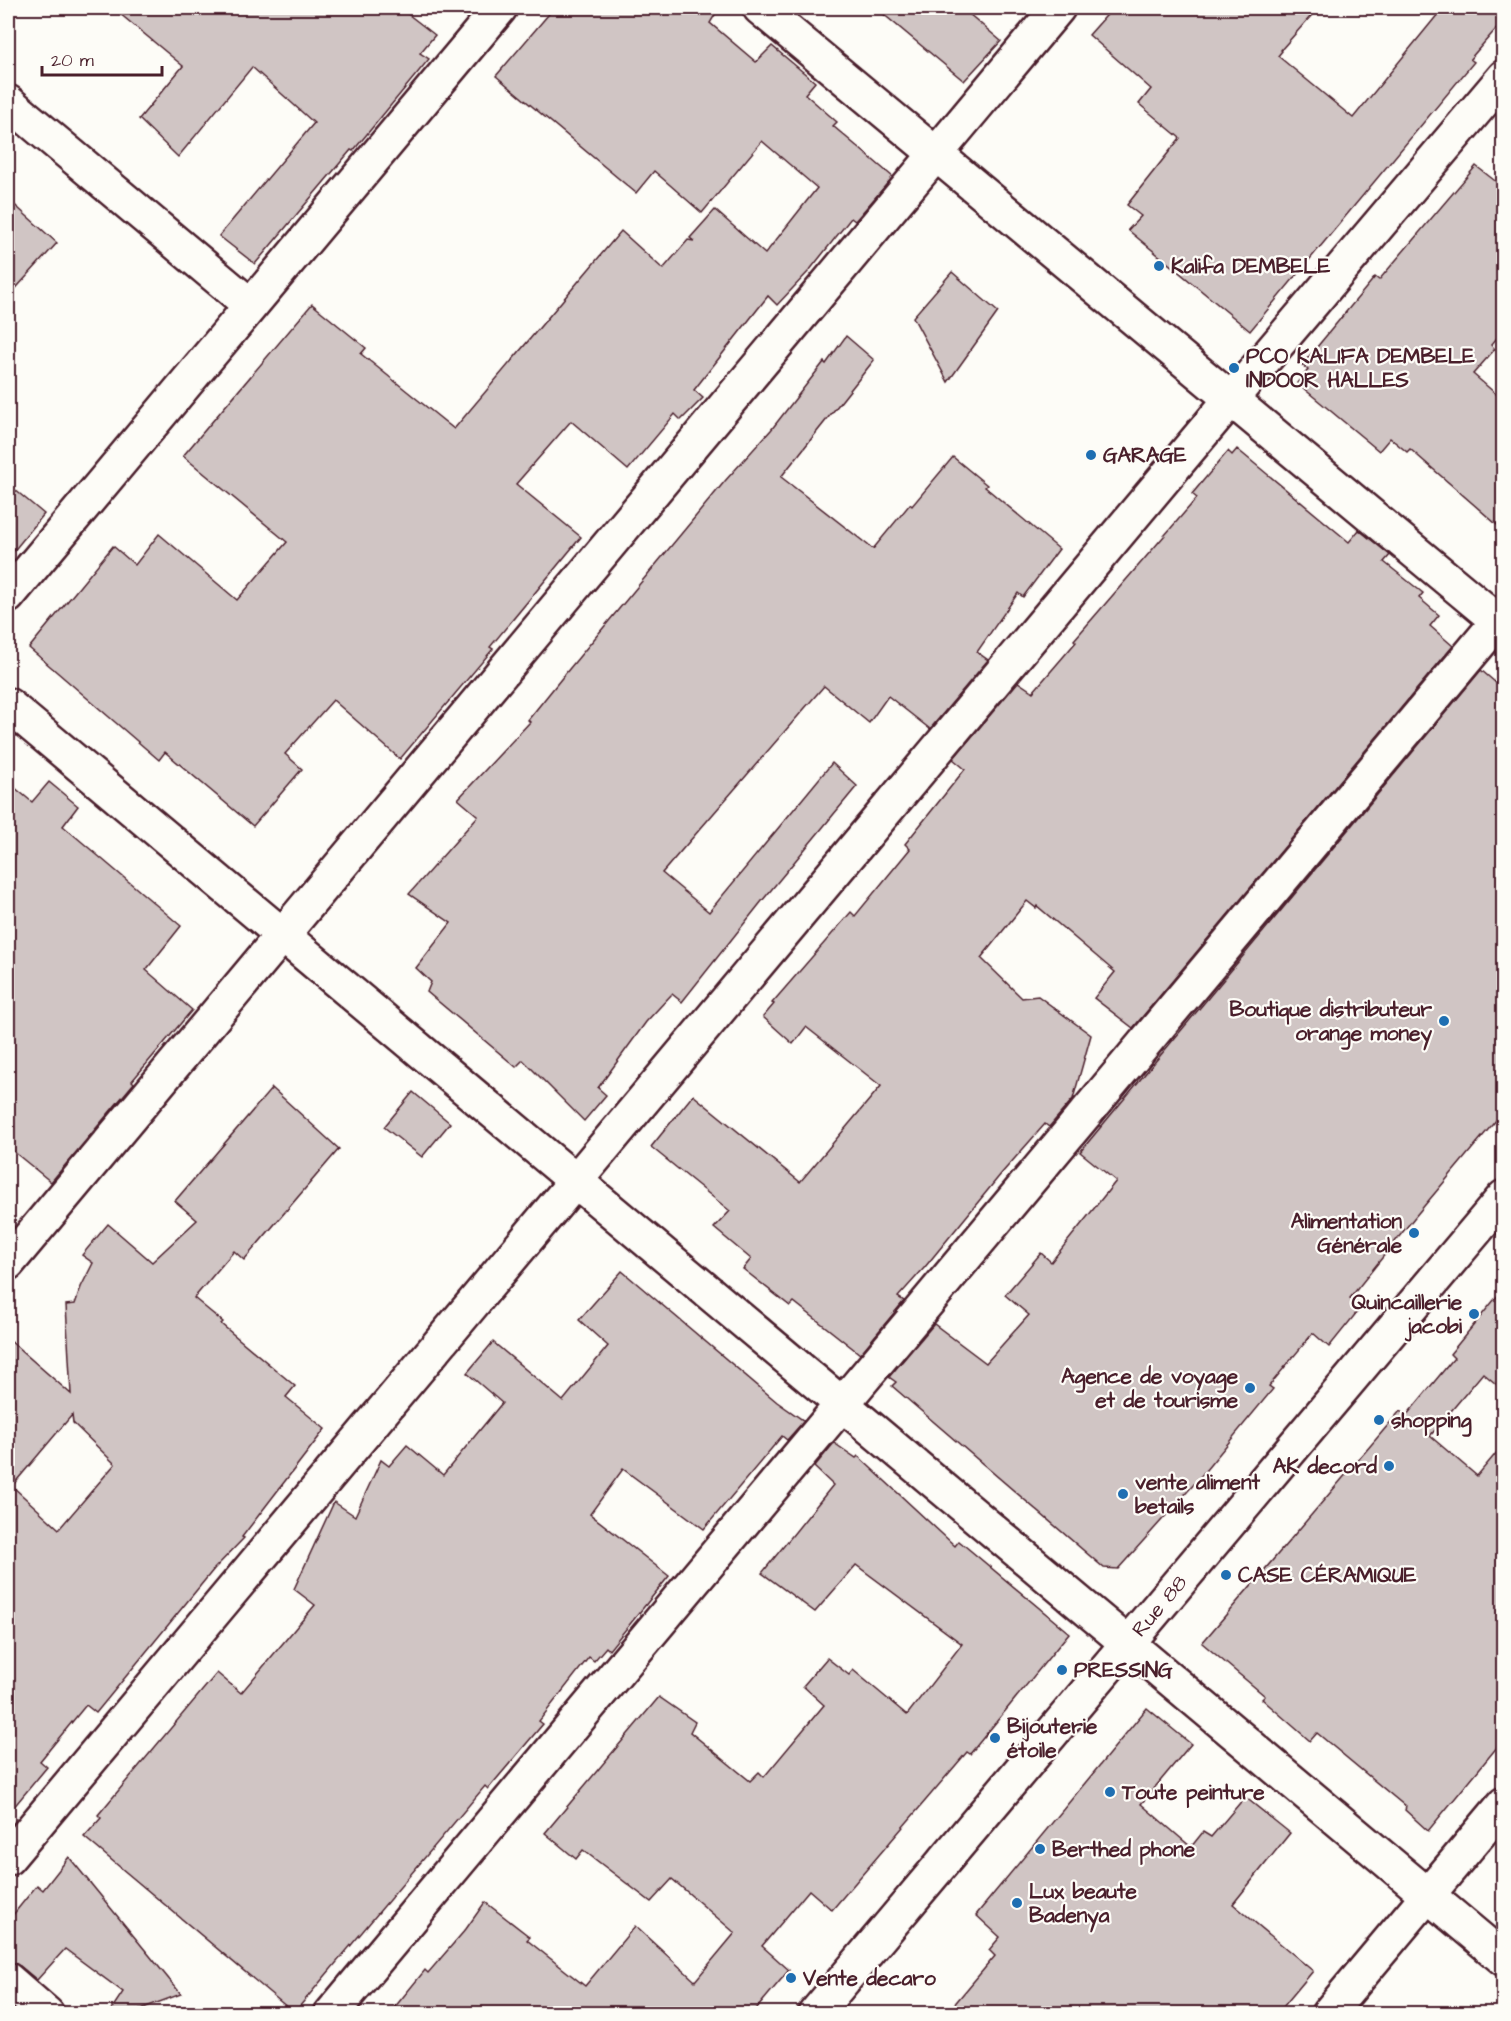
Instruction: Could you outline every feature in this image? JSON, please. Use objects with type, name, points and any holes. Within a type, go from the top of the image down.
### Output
[{"type":"street","points":[[8,596],[500,8]]},
{"type":"street","points":[[331,2013],[1501,620],[760,8]]},
{"type":"street","points":[[8,1263],[1058,8]]},
{"type":"street","points":[[8,1858],[1503,77]]},
{"type":"street","points":[[8,102],[250,305]]},
{"type":"street","points":[[8,705],[1503,1959]]},
{"type":"street","name":"Rue 88","points":[[815,2013],[1503,1197]]},
{"type":"street","points":[[1328,2013],[1503,1804]]},
{"type":"street","points":[[8,1980],[47,2013]]},
{"type":"building","points":[[113,8],[400,8],[435,35],[420,53],[429,59],[255,264],[219,236],[314,123],[252,67],[178,157],[139,119],[183,66]]},
{"type":"building","points":[[554,8],[719,8],[710,23],[756,62],[772,46],[815,82],[805,94],[837,122],[833,126],[893,177],[855,221],[851,218],[809,271],[777,305],[768,296],[694,390],[703,398],[681,420],[675,414],[628,470],[571,421],[516,484],[581,537],[490,647],[493,649],[400,759],[333,700],[285,754],[302,769],[253,826],[165,752],[159,760],[29,648],[113,546],[135,565],[159,534],[237,600],[287,542],[183,456],[312,304],[366,348],[361,354],[454,429],[621,231],[663,269],[688,240],[694,241],[690,238],[715,210],[765,254],[817,188],[762,141],[702,213],[654,171],[636,193],[496,76]]},
{"type":"building","points":[[876,8],[962,8],[1001,41],[964,81]]},
{"type":"building","points":[[1113,8],[1318,8],[1278,56],[1353,118],[1443,8],[1503,8],[1503,21],[1470,59],[1474,62],[1250,331],[1128,230],[1141,216],[1127,205],[1180,138],[1139,104],[1151,89],[1089,35]]},
{"type":"building","points":[[1476,166],[1503,187],[1503,331],[1491,345],[1495,349],[1473,374],[1503,400],[1503,530],[1410,449],[1407,452],[1390,438],[1379,451],[1297,383],[1308,370],[1302,365],[1375,277],[1379,280]]},
{"type":"building","points":[[8,199],[57,243],[8,297]]},
{"type":"building","points":[[952,272],[998,312],[948,382],[913,317]]},
{"type":"building","points":[[846,336],[874,360],[781,477],[873,549],[953,457],[1059,549],[1023,597],[1018,593],[977,652],[988,660],[930,729],[888,696],[869,723],[824,686],[662,873],[709,912],[832,763],[857,786],[682,1002],[672,994],[646,1022],[598,1088],[606,1095],[584,1121],[523,1060],[516,1067],[427,992],[431,982],[416,968],[451,923],[409,894],[478,816],[458,799],[530,722],[528,720],[565,674],[725,481],[771,430],[824,362],[826,364]]},
{"type":"building","points":[[1237,449],[1349,542],[1359,530],[1390,555],[1384,562],[1423,593],[1419,598],[1439,615],[1430,626],[1453,646],[1133,1028],[1094,998],[1115,972],[1037,906],[1036,908],[1027,901],[981,958],[1022,998],[1038,996],[1091,1035],[1073,1099],[1049,1127],[1045,1124],[898,1297],[904,1301],[860,1354],[794,1302],[790,1306],[743,1269],[751,1259],[714,1228],[730,1211],[651,1147],[693,1095],[800,1182],[881,1086],[806,1027],[793,1044],[763,1017],[774,1004],[772,1003],[851,912],[855,916],[910,849],[905,844],[965,769],[953,759],[1018,682],[1033,692],[1076,642],[1074,640],[1197,498],[1192,494],[1228,451],[1232,455]]},
{"type":"building","points":[[8,484],[44,514],[8,558]]},
{"type":"building","points":[[1481,670],[1503,689],[1503,1112],[1350,1298],[1362,1306],[1329,1347],[1313,1333],[1269,1386],[1273,1389],[1196,1482],[1118,1569],[1104,1568],[892,1386],[896,1382],[889,1377],[934,1324],[986,1363],[1029,1315],[1005,1295],[1041,1253],[1051,1262],[1116,1181],[1080,1152]]},
{"type":"building","points":[[8,782],[32,802],[49,782],[78,806],[63,826],[181,926],[146,970],[192,1010],[51,1182],[8,1147]]},
{"type":"building","points":[[272,1088],[339,1149],[244,1260],[234,1251],[194,1298],[223,1322],[221,1324],[295,1386],[286,1397],[325,1429],[242,1537],[244,1538],[214,1569],[96,1713],[86,1705],[40,1761],[47,1767],[8,1814],[8,1339],[71,1394],[66,1305],[75,1304],[93,1263],[82,1255],[108,1224],[152,1262],[197,1220],[175,1201]],"holes":[[[72,1415],[73,1423],[115,1464],[59,1529],[12,1486]]]},
{"type":"building","points":[[413,1092],[450,1123],[422,1157],[384,1127]]},
{"type":"building","points":[[622,1271],[777,1402],[804,1421],[787,1440],[782,1436],[704,1529],[623,1469],[590,1514],[669,1576],[609,1650],[606,1647],[594,1661],[589,1657],[539,1721],[543,1724],[488,1789],[485,1786],[294,2013],[84,1837],[101,1818],[98,1815],[217,1673],[241,1693],[315,1605],[294,1589],[334,1502],[355,1516],[381,1460],[389,1466],[407,1445],[443,1475],[502,1403],[467,1373],[493,1342],[563,1401],[608,1346],[579,1320]]},
{"type":"building","points":[[1503,1289],[1503,1390],[1483,1373],[1430,1436],[1477,1476],[1503,1445],[1503,1740],[1428,1831],[1405,1810],[1406,1807],[1317,1733],[1310,1741],[1262,1699],[1265,1696],[1202,1643],[1400,1411],[1406,1416],[1454,1358],[1450,1354]]},
{"type":"building","points":[[834,1443],[856,1458],[858,1456],[955,1546],[959,1541],[1069,1633],[970,1754],[967,1752],[832,1910],[809,1890],[762,1946],[789,1970],[753,2013],[390,2013],[425,1970],[428,1973],[466,1929],[485,1902],[530,1937],[527,1940],[585,1986],[635,1926],[695,1981],[735,1933],[672,1879],[651,1902],[583,1850],[576,1859],[545,1833],[659,1697],[695,1722],[690,1732],[750,1781],[759,1772],[764,1777],[824,1705],[803,1686],[827,1658],[849,1675],[853,1670],[907,1715],[962,1644],[856,1565],[815,1612],[762,1573],[833,1485],[814,1467]]},
{"type":"building","points":[[1147,1708],[1191,1744],[1141,1804],[1191,1847],[1203,1832],[1211,1837],[1245,1797],[1290,1833],[1233,1904],[1313,1971],[1278,2013],[947,2013],[995,1956],[989,1950],[1000,1937],[976,1915]]},
{"type":"building","points":[[69,1857],[181,1994],[130,2013],[109,2013],[123,1992],[65,1949],[37,1980],[20,1966],[8,1962],[8,1921],[37,1885],[43,1890]]},
{"type":"place","name":"Kalifa DEMBELE","points":[[1159,266]]},
{"type":"place","name":"PCO KALIFA DEMBELE INDOOR HALLES","points":[[1234,368]]},
{"type":"place","name":"GARAGE","points":[[1091,455]]},
{"type":"place","name":"Boutique distributeur orange money","points":[[1444,1021]]},
{"type":"place","name":"Alimentation Générale","points":[[1414,1233]]},
{"type":"place","name":"Quincaillerie jacobi","points":[[1474,1314]]},
{"type":"place","name":"Agence de voyage et de tourisme","points":[[1250,1388]]},
{"type":"place","name":"shopping","points":[[1379,1420]]},
{"type":"place","name":"AK decord","points":[[1389,1466]]},
{"type":"place","name":"vente aliment betails","points":[[1123,1494]]},
{"type":"place","name":"CASE CÉRAMIQUE","points":[[1226,1575]]},
{"type":"place","name":"PRESSING","points":[[1062,1670]]},
{"type":"place","name":"Bijouterie étoile","points":[[995,1738]]},
{"type":"place","name":"Toute peinture","points":[[1110,1792]]},
{"type":"place","name":"Berthed phone","points":[[1040,1849]]},
{"type":"place","name":"Lux beaute Badenya","points":[[1017,1903]]},
{"type":"place","name":"Vente decaro","points":[[791,1978]]}]
